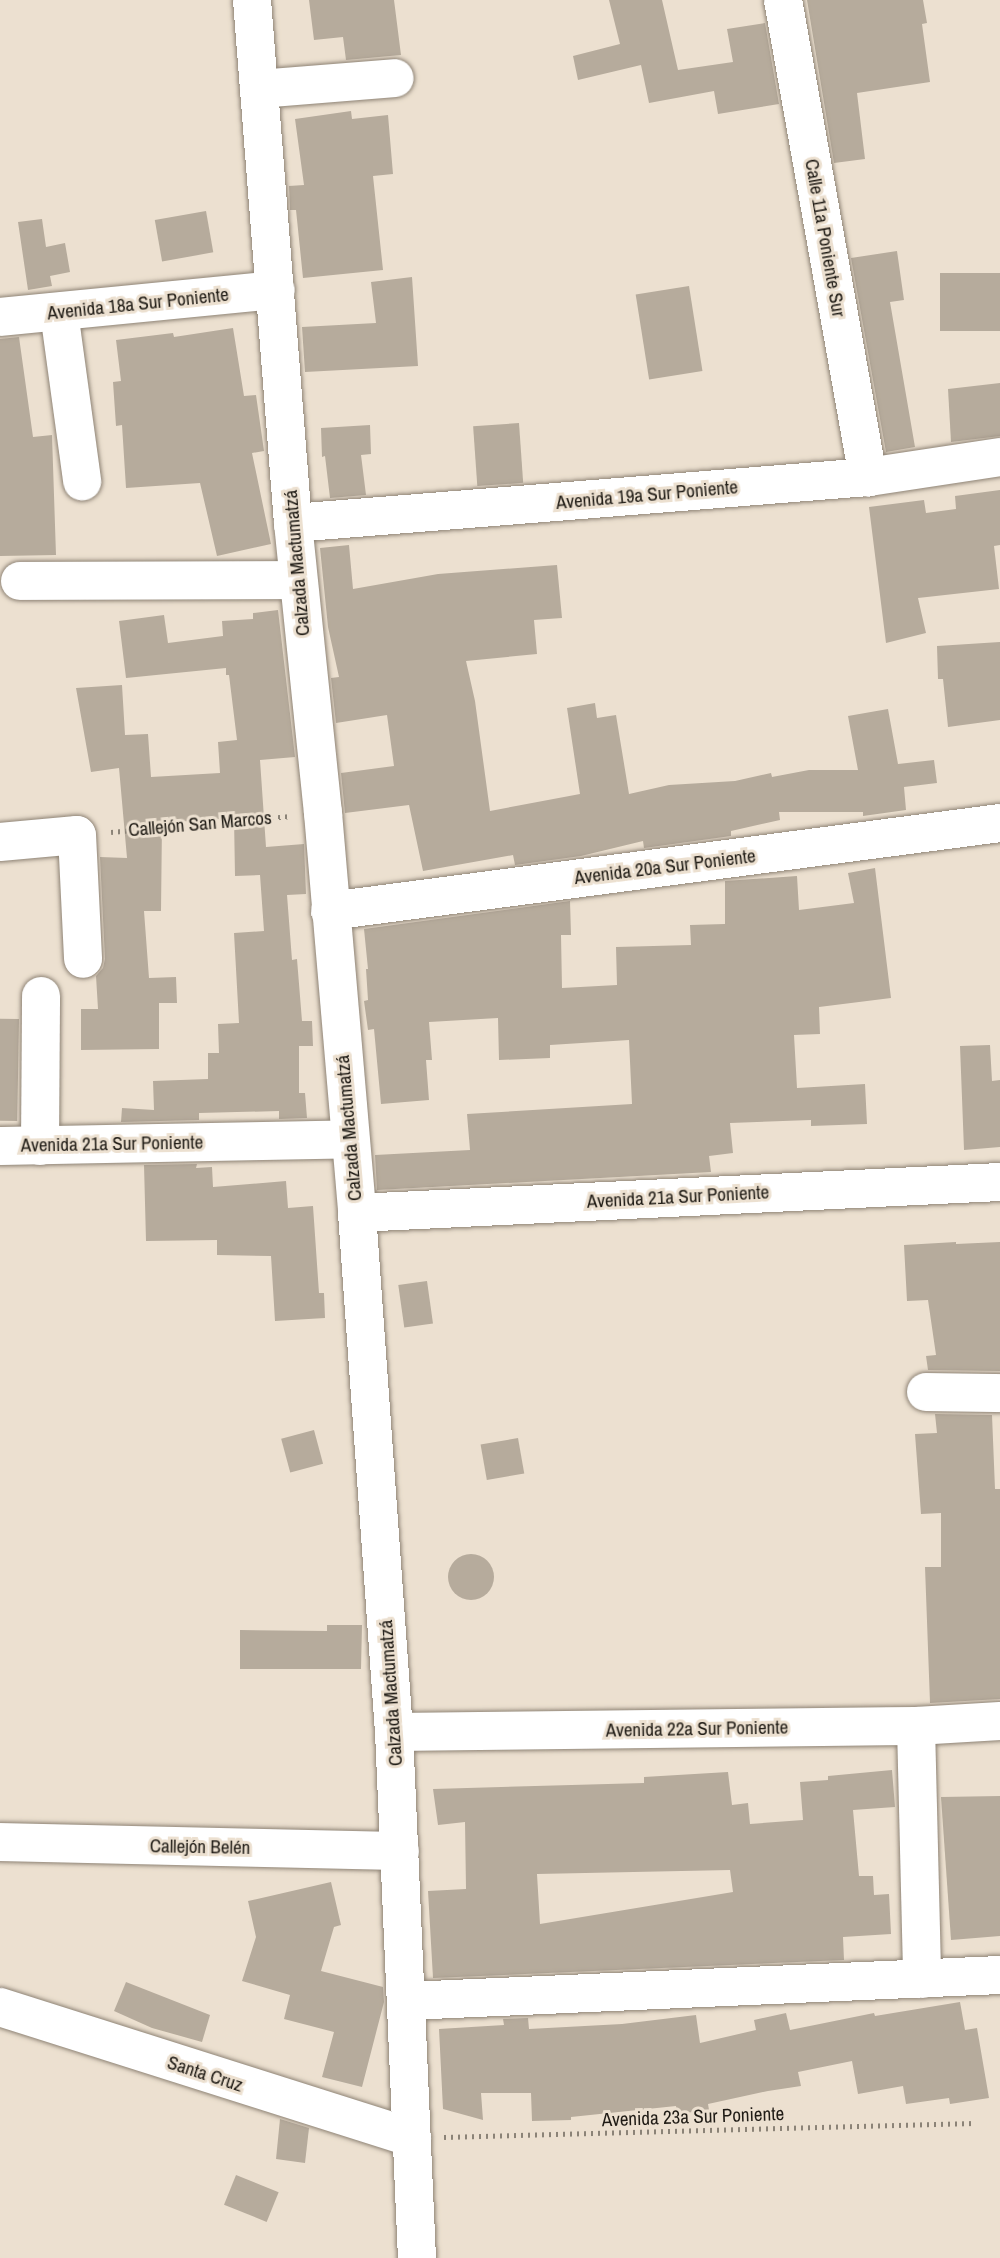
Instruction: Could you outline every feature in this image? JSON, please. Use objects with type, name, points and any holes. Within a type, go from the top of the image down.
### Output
[{"type":"street","name":"Calzada Mactumatzá","points":[[251,0],[293,523],[323,813],[357,1213],[394,1732],[417,2258]]},
{"type":"street","name":"Calle 11a Poniente Sur","points":[[783,0],[868,477]]},
{"type":"street","points":[[259,89],[395,78]]},
{"type":"street","name":"Avenida 18a Sur Poniente","points":[[0,317],[276,290]]},
{"type":"street","points":[[59,312],[82,481]]},
{"type":"street","name":"Avenida 19a Sur Poniente","points":[[293,523],[868,477],[1000,457]]},
{"type":"street","points":[[20,582],[298,580]]},
{"type":"street","name":"Avenida 20a Sur Poniente","points":[[330,911],[1000,822]]},
{"type":"street","points":[[0,842],[77,835],[83,959]]},
{"type":"street","points":[[40,1146],[41,996]]},
{"type":"street","name":"Avenida 21a Sur Poniente","points":[[0,1146],[349,1139]]},
{"type":"street","name":"Avenida 21a Sur Poniente","points":[[357,1213],[1000,1181]]},
{"type":"street","points":[[926,1392],[1000,1393]]},
{"type":"street","name":"Avenida 22a Sur Poniente","points":[[394,1732],[916,1726],[1000,1721]]},
{"type":"street","points":[[916,1726],[922,1979]]},
{"type":"street","name":"Callejón Belén","points":[[0,1842],[400,1851]]},
{"type":"street","points":[[407,2001],[1000,1975]]},
{"type":"street","name":"Santa Cruz","points":[[0,2007],[412,2138]]},
{"type":"path","name":"Callejón San Marcos","points":[[77,835],[323,813]]},
{"type":"path","name":"Avenida 23a Sur Poniente","points":[[412,2138],[975,2123]]},
{"type":"building","points":[[309,0],[394,0],[401,55],[346,60],[343,37],[314,40]]},
{"type":"building","points":[[609,0],[662,0],[678,70],[733,62],[727,29],[765,23],[779,104],[718,114],[714,91],[649,103],[641,65],[578,80],[573,56],[620,44]]},
{"type":"building","points":[[807,0],[923,0],[927,23],[922,24],[930,82],[857,93],[865,159],[834,163]]},
{"type":"building","points":[[351,111],[352,119],[388,115],[393,174],[373,176],[383,270],[303,278],[296,210],[290,210],[289,186],[304,185],[295,119]]},
{"type":"building","points":[[206,211],[213,252],[162,261],[155,220]]},
{"type":"building","points":[[42,219],[46,247],[65,243],[70,272],[50,276],[52,286],[28,290],[18,222]]},
{"type":"building","points":[[897,251],[904,300],[890,302],[915,447],[886,452],[851,258]]},
{"type":"building","points":[[940,273],[1000,273],[1000,331],[940,331]]},
{"type":"building","points":[[412,277],[418,366],[305,372],[302,327],[376,323],[371,282]]},
{"type":"building","points":[[689,286],[702,371],[649,379],[636,294]]},
{"type":"building","points":[[233,328],[244,396],[256,395],[264,451],[252,453],[271,544],[217,556],[200,483],[126,488],[122,425],[116,426],[113,382],[121,381],[116,340],[173,333],[174,337]]},
{"type":"building","points":[[19,337],[33,437],[52,435],[56,555],[0,556],[0,339]]},
{"type":"building","points":[[1000,383],[1000,436],[951,442],[948,389]]},
{"type":"building","points":[[519,423],[523,483],[477,486],[473,426]]},
{"type":"building","points":[[370,425],[371,454],[361,455],[366,495],[330,498],[325,456],[322,457],[321,428]]},
{"type":"building","points":[[1000,490],[1000,545],[994,546],[999,589],[918,598],[926,633],[886,643],[869,507],[924,500],[926,513],[956,509],[955,496]]},
{"type":"building","points":[[349,545],[353,589],[438,574],[557,565],[562,618],[534,620],[537,654],[466,661],[475,701],[490,811],[580,794],[567,708],[595,703],[597,718],[616,715],[629,794],[669,785],[735,781],[771,773],[772,777],[809,770],[858,770],[848,716],[888,709],[898,764],[934,760],[937,783],[904,787],[906,810],[863,816],[863,812],[779,812],[780,820],[731,831],[731,836],[644,848],[643,841],[581,856],[515,865],[513,855],[423,871],[409,805],[345,813],[341,773],[394,766],[387,715],[336,723],[331,678],[339,677],[328,627],[320,548]]},
{"type":"building","points":[[278,610],[295,757],[260,760],[266,847],[304,844],[306,894],[287,895],[292,960],[297,959],[302,1021],[312,1021],[313,1046],[299,1046],[299,1093],[305,1093],[307,1118],[279,1119],[279,1111],[199,1113],[199,1120],[121,1122],[122,1108],[154,1110],[153,1081],[208,1079],[208,1053],[219,1053],[218,1024],[239,1023],[234,933],[264,931],[260,875],[235,876],[234,818],[162,823],[161,911],[144,911],[149,978],[176,977],[177,1003],[159,1003],[159,1049],[81,1050],[81,1009],[98,1009],[96,976],[103,968],[105,959],[100,857],[127,858],[119,768],[91,772],[76,688],[122,685],[125,735],[148,734],[151,777],[220,773],[218,742],[237,740],[226,668],[126,678],[119,621],[164,615],[168,643],[223,636],[222,621],[253,619],[253,613]]},
{"type":"building","points":[[1000,642],[1000,720],[948,727],[943,679],[938,679],[937,646]]},
{"type":"building","points":[[875,868],[891,998],[819,1007],[820,1034],[794,1035],[797,1088],[865,1084],[867,1124],[811,1126],[811,1120],[730,1123],[733,1153],[709,1156],[711,1172],[377,1190],[375,1155],[470,1150],[467,1114],[632,1104],[629,1040],[550,1045],[550,1058],[499,1060],[498,1018],[429,1022],[432,1060],[426,1060],[429,1100],[381,1104],[374,1029],[368,1030],[364,1001],[368,1000],[368,969],[364,929],[570,901],[571,935],[561,935],[562,988],[617,985],[616,947],[691,945],[690,925],[725,924],[725,881],[797,876],[799,910],[854,903],[848,873]]},
{"type":"building","points":[[0,1019],[19,1019],[17,1121],[0,1121]]},
{"type":"building","points":[[990,1045],[992,1081],[1000,1080],[1000,1147],[964,1150],[960,1046]]},
{"type":"building","points":[[197,1164],[196,1168],[212,1167],[213,1187],[286,1181],[288,1208],[313,1206],[319,1293],[324,1293],[325,1318],[275,1321],[271,1256],[217,1255],[217,1240],[146,1241],[144,1165]]},
{"type":"building","points":[[1000,1242],[1000,1371],[928,1370],[926,1356],[936,1355],[928,1300],[907,1301],[904,1245]]},
{"type":"building","points":[[427,1281],[433,1324],[404,1328],[398,1285]]},
{"type":"building","points":[[935,1414],[992,1415],[995,1489],[1000,1489],[1000,1699],[930,1703],[925,1567],[941,1567],[941,1513],[921,1514],[915,1434],[937,1433]]},
{"type":"building","points":[[314,1430],[323,1464],[290,1473],[281,1439]]},
{"type":"building","points":[[518,1438],[524,1473],[487,1480],[481,1445]]},
{"type":"building","points":[[471,1554],[487,1561],[494,1577],[487,1593],[471,1600],[455,1593],[448,1577],[455,1561]]},
{"type":"building","points":[[327,1625],[362,1625],[361,1669],[240,1669],[240,1630],[327,1631]]},
{"type":"building","points":[[892,1770],[895,1807],[853,1810],[859,1876],[873,1876],[874,1895],[889,1894],[891,1934],[843,1937],[844,1960],[433,1978],[428,1891],[466,1889],[465,1822],[438,1825],[433,1789],[644,1783],[644,1777],[728,1772],[732,1805],[748,1803],[750,1824],[803,1820],[800,1782],[828,1780],[828,1776]],"holes":[[[730,1870],[733,1892],[540,1924],[537,1874]]]},
{"type":"building","points":[[1000,1796],[1000,1936],[951,1940],[941,1797]]},
{"type":"building","points":[[331,1882],[341,1925],[334,1927],[321,1971],[383,1987],[384,2002],[362,2087],[322,2077],[334,2032],[284,2019],[290,1995],[242,1981],[256,1937],[248,1901]]},
{"type":"building","points":[[126,1982],[210,2015],[202,2042],[152,2028],[114,2011]]},
{"type":"building","points":[[960,2002],[965,2030],[977,2028],[989,2098],[950,2104],[949,2098],[906,2104],[903,2086],[858,2094],[852,2061],[798,2072],[801,2086],[708,2104],[709,2110],[677,2114],[676,2106],[571,2117],[571,2120],[532,2121],[531,2093],[481,2093],[483,2120],[443,2109],[439,2029],[504,2025],[503,2019],[528,2018],[529,2029],[622,2024],[696,2015],[700,2043],[756,2030],[754,2020],[786,2013],[790,2030],[874,2013],[875,2016]]},
{"type":"building","points":[[280,2119],[309,2128],[305,2163],[276,2159]]},
{"type":"building","points":[[236,2175],[279,2192],[267,2222],[224,2205]]}]
